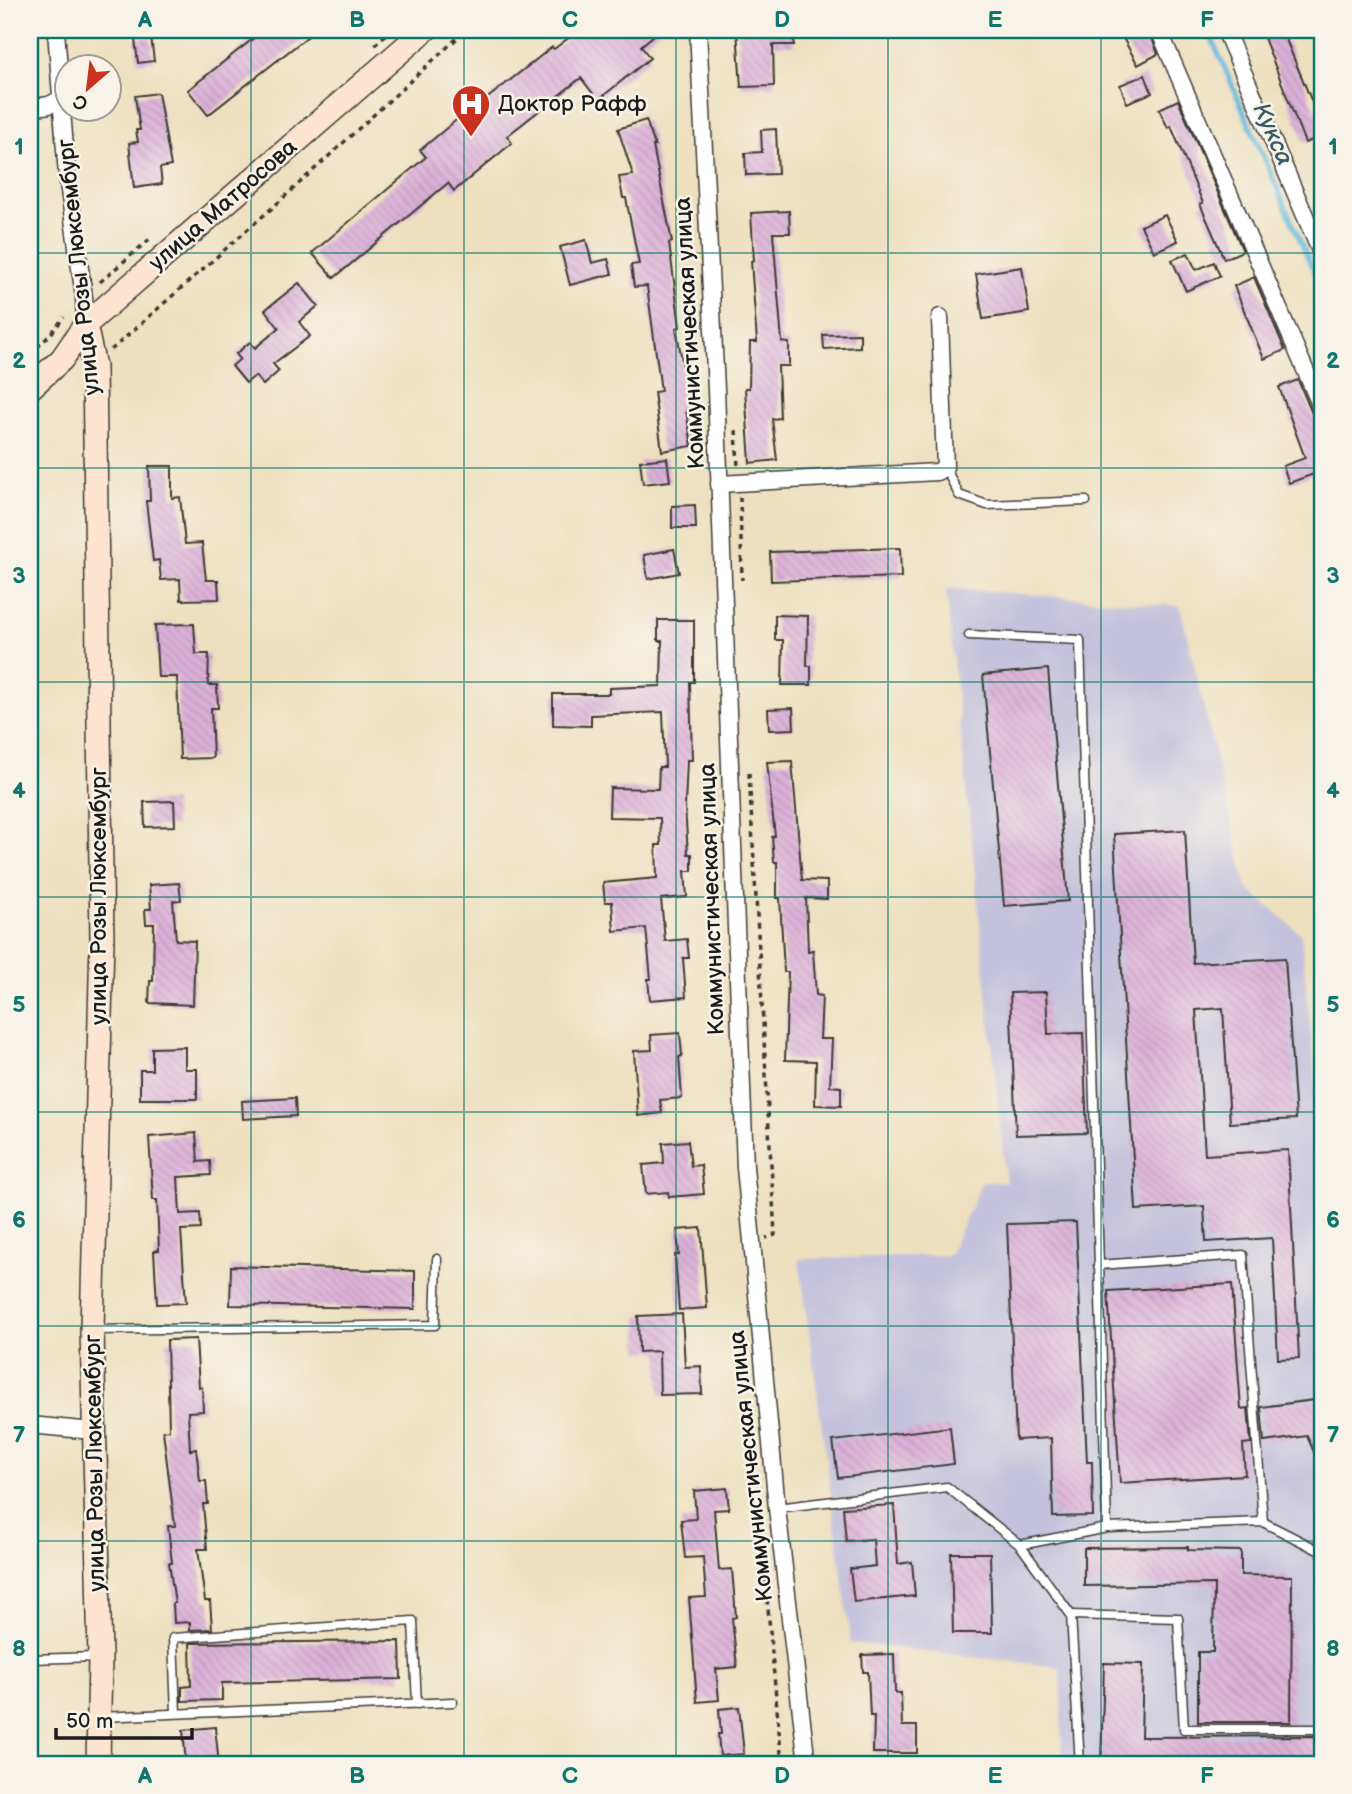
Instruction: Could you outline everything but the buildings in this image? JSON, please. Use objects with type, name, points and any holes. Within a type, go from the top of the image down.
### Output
[{"type":"street","name":"улица Розы Люксембург","points":[[56,30],[58,52]]},
{"type":"street","name":"улица Матросова","points":[[30,388],[62,359],[85,325],[425,30]]},
{"type":"street","name":"Коммунистическая улица","points":[[698,30],[719,484],[745,1167],[777,1508],[807,1764]]},
{"type":"street","points":[[1158,30],[1322,409]]},
{"type":"street","points":[[1225,30],[1322,255]]},
{"type":"street","points":[[30,108],[52,104]]},
{"type":"street","name":"улица Розы Люксембург","points":[[64,122],[67,176],[84,297],[85,325],[94,366],[102,940],[92,1331],[100,1657],[98,1764]]},
{"type":"street","points":[[719,484],[937,472],[946,467],[940,317]]},
{"type":"street","points":[[30,1425],[93,1431]]},
{"type":"lane","points":[[946,467],[959,495],[987,505],[1086,501]]},
{"type":"lane","points":[[969,635],[1080,639],[1107,1528]]},
{"type":"lane","points":[[1098,1265],[1244,1255],[1263,1522]]},
{"type":"lane","points":[[92,1331],[435,1325],[437,1259]]},
{"type":"lane","points":[[777,1508],[947,1487],[1020,1545],[1070,1615],[1080,1764]]},
{"type":"lane","points":[[1020,1545],[1107,1528],[1263,1522],[1322,1552]]},
{"type":"lane","points":[[1070,1615],[1178,1618],[1184,1729],[1322,1728]]},
{"type":"lane","points":[[176,1713],[173,1638],[413,1621],[417,1703]]},
{"type":"lane","points":[[30,1659],[100,1657]]},
{"type":"lane","points":[[99,1717],[453,1702]]},
{"type":"path","points":[[94,366],[281,201],[466,30]]},
{"type":"path","points":[[50,335],[62,359]]},
{"type":"shaded area","points":[[946,588],[1180,606],[1247,888],[1301,934],[1322,1145],[1322,1764],[1062,1764],[1060,1667],[851,1643],[799,1259],[949,1255],[982,1182],[1006,1182]]},
{"type":"waterway","name":"Кукса","points":[[1208,30],[1322,290]]},
{"type":"place","name":"Доктор Рафф","points":[[471,138]]}]
